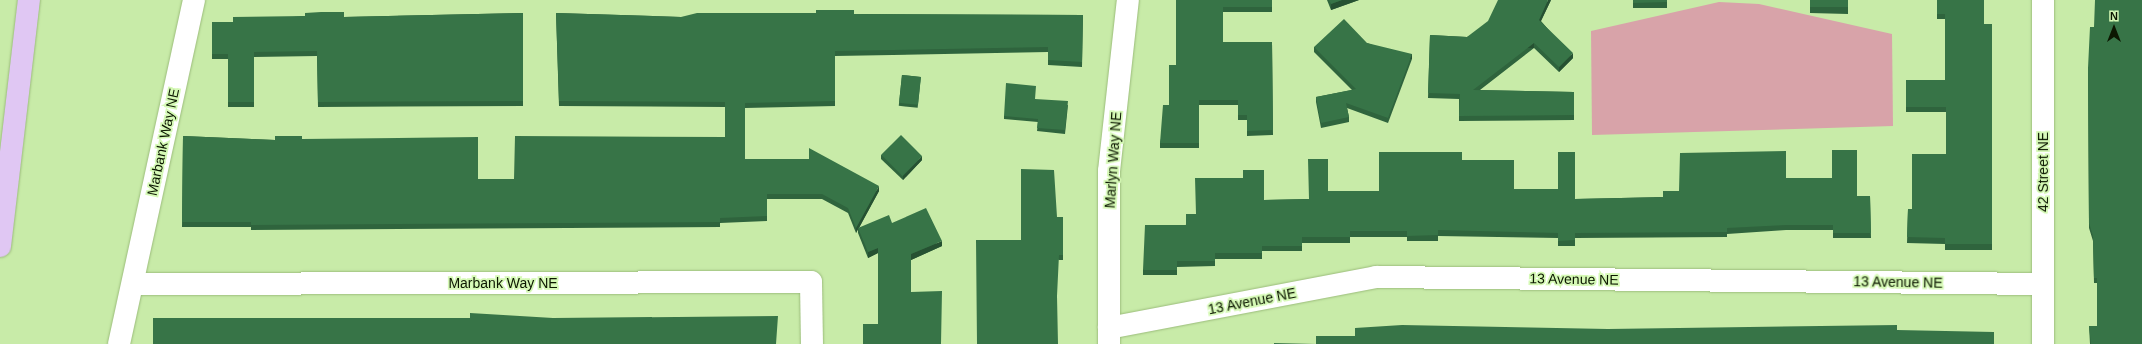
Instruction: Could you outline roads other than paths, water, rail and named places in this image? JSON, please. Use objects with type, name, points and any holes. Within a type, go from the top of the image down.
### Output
[{"type":"highway","points":[[0,246],[29,0]]},
{"type":"street","name":"Marbank Way NE","points":[[119,344],[194,0]]},
{"type":"street","name":"Marlyn Way NE","points":[[1109,336],[1109,171],[1128,0]]},
{"type":"street","name":"42 Street NE","points":[[2043,0],[2043,344]]},
{"type":"street","name":"13 Avenue NE","points":[[1109,336],[1376,277],[2043,284]]},
{"type":"street","name":"Marbank Way NE","points":[[133,284],[811,282],[812,344]]}]
